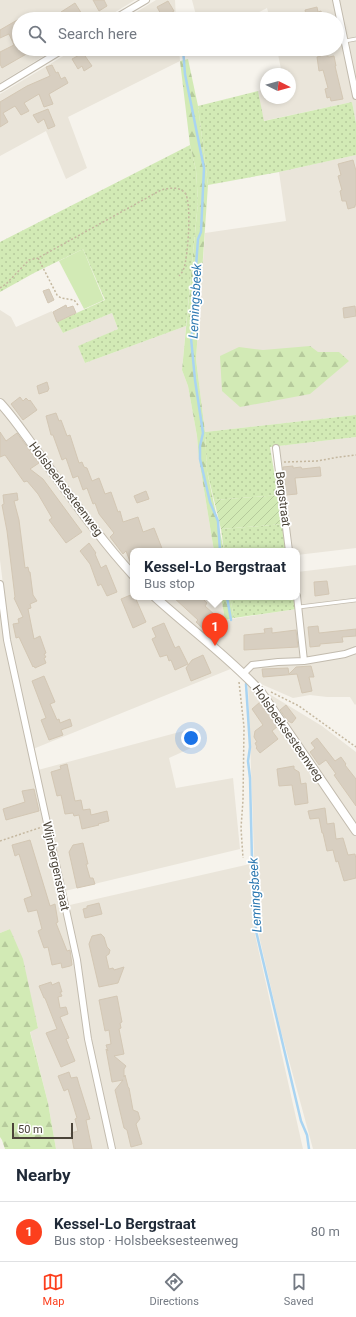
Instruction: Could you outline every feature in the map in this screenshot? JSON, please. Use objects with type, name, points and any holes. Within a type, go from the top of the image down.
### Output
[{"type":"street","points":[[126,12],[146,0]]},
{"type":"street","points":[[336,0],[339,12]]},
{"type":"street","points":[[344,36],[356,96]]},
{"type":"street","points":[[0,88],[53,56]]},
{"type":"street","name":"Holsbeeksesteenweg","points":[[0,403],[18,423],[36,450],[112,551],[130,572]]},
{"type":"street","name":"Bergstraat","points":[[276,448],[289,548]]},
{"type":"street","name":"Wijnbergenstraat","points":[[0,584],[8,640],[77,960],[88,1039],[112,1149]]},
{"type":"street","name":"Holsbeeksesteenweg","points":[[158,600],[183,623],[244,673],[261,692],[356,831]]},
{"type":"street","points":[[298,600],[304,661]]},
{"type":"street","points":[[244,673],[252,665],[304,661],[345,654],[356,650]]},
{"type":"lane","points":[[345,41],[356,39]]},
{"type":"lane","points":[[299,607],[356,600]]},
{"type":"path","points":[[0,288],[6,284],[29,260],[38,258],[161,190],[175,187],[184,192],[188,201],[188,237],[184,268],[179,276]]},
{"type":"path","points":[[38,258],[57,295],[61,298],[74,300],[78,305]]},
{"type":"path","points":[[278,463],[317,461],[356,455]]},
{"type":"path","points":[[243,858],[241,828],[244,800],[244,727],[239,681],[244,673]]},
{"type":"path","points":[[261,692],[272,692],[300,706],[356,748]]},
{"type":"path","points":[[0,841],[48,825]]},
{"type":"shaded area","points":[[0,0],[135,0],[115,12],[12,12],[12,56],[44,56],[0,83]]},
{"type":"shaded area","points":[[156,0],[175,0],[176,12],[136,12]]},
{"type":"shaded area","points":[[192,0],[356,0],[356,123],[352,102],[263,121],[260,104],[296,104],[296,68],[281,68],[278,56],[344,56],[344,12],[268,12],[267,8],[259,12],[195,12]]},
{"type":"shaded area","points":[[63,56],[180,56],[180,61],[68,117],[87,168],[66,179],[46,131],[0,156],[0,94]]},
{"type":"shaded area","points":[[260,90],[260,103],[258,91]]},
{"type":"shaded area","points":[[356,155],[356,415],[205,432],[196,359],[205,233],[286,221],[279,172]]},
{"type":"shaded area","points":[[0,310],[11,317],[16,327],[52,311],[63,333],[112,313],[118,329],[79,346],[85,363],[186,326],[182,370],[188,386],[197,436],[199,459],[214,548],[130,548],[130,600],[222,600],[225,620],[297,609],[297,600],[300,600],[300,572],[356,565],[356,704],[355,705],[350,697],[310,695],[293,698],[261,684],[233,668],[33,749],[10,642],[0,560]]},
{"type":"shaded area","points":[[356,437],[356,548],[300,555],[300,548],[291,548],[278,446]]},
{"type":"shaded area","points":[[0,605],[6,649],[61,907],[250,864],[254,930],[303,1149],[56,1149],[48,1103],[30,1031],[38,1027],[10,929],[0,933]]},
{"type":"shaded area","points":[[248,685],[271,695],[322,726],[356,752],[356,1149],[313,1149],[281,1031],[260,940],[256,909]]},
{"type":"shaded area","points":[[187,730],[191,748],[169,758],[176,788],[233,778],[240,849],[65,891],[38,770]]},
{"type":"green space","points":[[188,59],[198,106],[208,185],[196,359],[205,432],[207,471],[223,548],[214,548],[199,459],[197,436],[188,386],[182,370],[198,202],[196,170],[190,145],[180,61]]},
{"type":"green space","points":[[258,91],[264,121],[352,102],[356,123],[356,155],[279,172],[208,185],[198,106]]},
{"type":"green space","points":[[190,145],[196,170],[198,202],[186,326],[85,363],[78,346],[118,329],[112,313],[63,333],[57,322],[105,300],[83,249],[34,273],[0,292],[0,242]]},
{"type":"green space","points":[[83,249],[104,300],[84,309],[59,261]]},
{"type":"green space","points":[[310,346],[318,352],[339,352],[349,361],[310,394],[240,407],[222,391],[220,356],[239,347],[263,350]]},
{"type":"green space","points":[[356,415],[356,437],[270,447],[275,477],[278,477],[280,495],[214,500],[207,471],[205,432]]},
{"type":"green space","points":[[280,495],[284,524],[221,529],[214,500]]},
{"type":"green space","points":[[284,524],[287,548],[224,548],[221,529]]},
{"type":"green space","points":[[222,600],[231,600],[234,618],[225,620]]},
{"type":"green space","points":[[231,600],[296,600],[297,609],[234,618]]},
{"type":"green space","points":[[10,929],[23,959],[38,1028],[30,1032],[48,1103],[56,1149],[5,1149],[0,1137],[0,933]]},
{"type":"building","points":[[93,0],[104,0],[107,6],[99,11]]},
{"type":"building","points":[[168,1],[174,11],[160,12],[157,7]]},
{"type":"building","points":[[75,3],[81,12],[61,12]]},
{"type":"building","points":[[317,7],[318,12],[305,12],[305,10]]},
{"type":"building","points":[[12,23],[12,41],[9,34],[0,38],[0,30]]},
{"type":"building","points":[[12,46],[12,56],[23,56],[2,68],[0,64],[0,52]]},
{"type":"building","points":[[78,56],[85,56],[92,66],[84,71],[82,66],[78,69],[72,59]]},
{"type":"building","points":[[334,56],[343,99],[331,101],[330,97],[327,98],[325,89],[328,88],[323,70],[319,71],[317,57]]},
{"type":"building","points":[[52,65],[56,73],[58,72],[61,79],[65,77],[68,83],[49,94],[53,104],[44,107],[39,94],[24,103],[29,111],[21,115],[15,106],[3,113],[8,122],[0,127],[0,102],[27,86],[50,76],[46,67]]},
{"type":"building","points":[[48,109],[55,126],[48,129],[44,119],[38,123],[33,115]]},
{"type":"building","points":[[353,160],[356,171],[356,205],[355,207],[348,209],[346,201],[342,201],[340,191],[342,190],[338,176],[341,175],[338,164]]},
{"type":"building","points":[[49,289],[54,300],[48,303],[43,291]]},
{"type":"building","points":[[66,305],[67,308],[73,306],[76,313],[57,322],[53,312]]},
{"type":"building","points":[[355,306],[356,316],[344,318],[343,308]]},
{"type":"building","points":[[47,382],[49,389],[48,391],[39,394],[37,386]]},
{"type":"building","points":[[20,397],[23,401],[26,398],[29,401],[30,400],[37,410],[23,420],[11,404]]},
{"type":"building","points":[[56,413],[59,421],[61,420],[67,436],[70,435],[79,463],[82,462],[84,467],[87,468],[92,481],[99,478],[105,494],[111,492],[118,512],[120,511],[123,522],[138,517],[143,532],[154,528],[162,548],[130,548],[130,561],[126,551],[123,554],[110,537],[114,533],[99,514],[95,503],[93,504],[87,488],[83,490],[78,476],[73,478],[66,458],[62,460],[53,435],[51,435],[46,416]]},
{"type":"building","points":[[0,432],[6,441],[17,433],[39,463],[30,469],[43,479],[82,532],[66,543],[49,520],[52,518],[38,494],[27,481],[24,482],[5,455],[0,457]]},
{"type":"building","points":[[293,466],[293,468],[301,467],[302,469],[320,467],[321,476],[295,478],[297,494],[286,495],[283,467]]},
{"type":"building","points":[[146,491],[149,499],[137,503],[134,496]]},
{"type":"building","points":[[17,493],[18,500],[14,501],[19,520],[25,568],[28,567],[30,572],[33,595],[37,601],[30,604],[31,608],[28,609],[34,639],[40,636],[46,653],[44,654],[46,657],[44,658],[46,663],[35,668],[34,666],[33,667],[19,637],[16,638],[13,624],[19,623],[18,619],[23,617],[14,598],[7,531],[2,505],[4,504],[3,495]]},
{"type":"building","points":[[89,543],[96,553],[95,554],[101,568],[106,565],[117,592],[107,596],[101,584],[98,586],[90,564],[80,551]]},
{"type":"building","points":[[327,581],[329,594],[315,596],[314,582]]},
{"type":"building","points":[[130,595],[130,600],[136,600],[146,622],[133,628],[121,599]]},
{"type":"building","points":[[176,600],[204,600],[207,603],[205,606],[216,616],[213,618],[217,622],[214,625],[219,628],[218,635],[214,639],[196,622],[198,620]]},
{"type":"building","points":[[164,623],[175,648],[179,646],[188,664],[175,670],[167,655],[160,657],[152,639],[156,637],[152,628]]},
{"type":"building","points":[[318,626],[319,633],[356,629],[356,636],[342,637],[343,642],[320,644],[320,646],[310,647],[308,627]]},
{"type":"building","points":[[272,628],[272,633],[296,630],[298,647],[244,650],[244,635],[265,633],[264,629]]},
{"type":"building","points":[[203,655],[211,673],[191,681],[186,668],[192,660]]},
{"type":"building","points":[[311,666],[314,677],[309,677],[312,691],[302,693],[297,674],[263,677],[262,669],[288,668],[289,674],[296,667]]},
{"type":"building","points":[[44,676],[55,702],[50,704],[57,720],[59,719],[60,723],[70,719],[72,726],[61,730],[63,735],[49,740],[41,720],[46,718],[32,681]]},
{"type":"building","points":[[260,702],[278,726],[272,731],[278,739],[260,753],[256,748],[255,743],[257,742],[254,737],[255,731],[263,725],[252,709]]},
{"type":"building","points":[[286,705],[296,718],[292,723],[288,721],[280,710]]},
{"type":"building","points":[[317,738],[335,761],[341,757],[346,764],[345,765],[356,779],[356,806],[334,775],[336,774],[326,760],[319,765],[310,752],[315,748],[311,743]]},
{"type":"building","points":[[67,764],[75,801],[81,800],[83,810],[90,809],[91,815],[107,811],[109,821],[82,829],[79,815],[74,816],[73,813],[65,814],[61,795],[57,796],[51,772],[61,769],[60,766]]},
{"type":"building","points":[[294,766],[294,769],[299,772],[301,784],[306,783],[308,803],[295,805],[292,785],[279,786],[277,769]]},
{"type":"building","points":[[34,789],[39,811],[6,820],[3,809],[25,802],[22,791]]},
{"type":"building","points":[[325,808],[327,824],[334,823],[336,839],[343,838],[348,855],[355,854],[356,878],[344,881],[333,850],[327,851],[319,818],[310,819],[308,811]]},
{"type":"building","points":[[30,840],[50,906],[55,904],[58,922],[56,923],[67,951],[70,950],[72,965],[70,966],[62,968],[61,963],[52,965],[48,947],[44,948],[38,931],[42,929],[37,910],[28,912],[24,899],[32,896],[19,854],[15,856],[12,845]]},
{"type":"building","points":[[83,843],[90,878],[93,878],[95,884],[77,888],[69,852],[73,845]]},
{"type":"building","points":[[99,903],[102,914],[85,918],[83,909],[87,908],[87,906]]},
{"type":"building","points":[[101,934],[110,950],[109,954],[106,956],[109,969],[113,968],[114,970],[124,967],[118,983],[99,987],[89,944],[92,936]]},
{"type":"building","points":[[51,982],[52,985],[59,982],[62,992],[60,992],[62,996],[58,997],[60,1008],[66,1007],[68,1014],[60,1017],[69,1038],[66,1039],[75,1061],[61,1067],[46,1033],[57,1029],[39,986]]},
{"type":"building","points":[[117,996],[122,1022],[120,1023],[121,1028],[119,1029],[124,1054],[114,1056],[126,1066],[124,1069],[124,1077],[125,1075],[133,1110],[138,1112],[140,1119],[136,1124],[142,1144],[131,1147],[127,1130],[124,1128],[115,1090],[123,1080],[112,1082],[106,1049],[108,1051],[106,1045],[111,1044],[109,1030],[105,1031],[99,1000]]},
{"type":"building","points":[[69,1072],[71,1078],[77,1077],[90,1119],[86,1120],[92,1149],[74,1149],[71,1133],[78,1131],[75,1119],[77,1118],[68,1089],[64,1091],[58,1076]]},
{"type":"waterway","name":"Lemingsbeek","points":[[184,56],[185,74],[204,168],[201,232],[198,239],[194,295],[196,313],[191,338],[195,380],[203,433],[200,446],[200,459],[210,502],[218,521],[220,548]]},
{"type":"waterway","name":"Lemingsbeek","points":[[228,600],[231,620]]},
{"type":"waterway","name":"Lemingsbeek","points":[[246,684],[250,747],[248,761],[256,931],[301,1121],[307,1135],[309,1149]]},
{"type":"place","name":"Kessel-Lo Bergstraat","points":[[215,646]]}]
